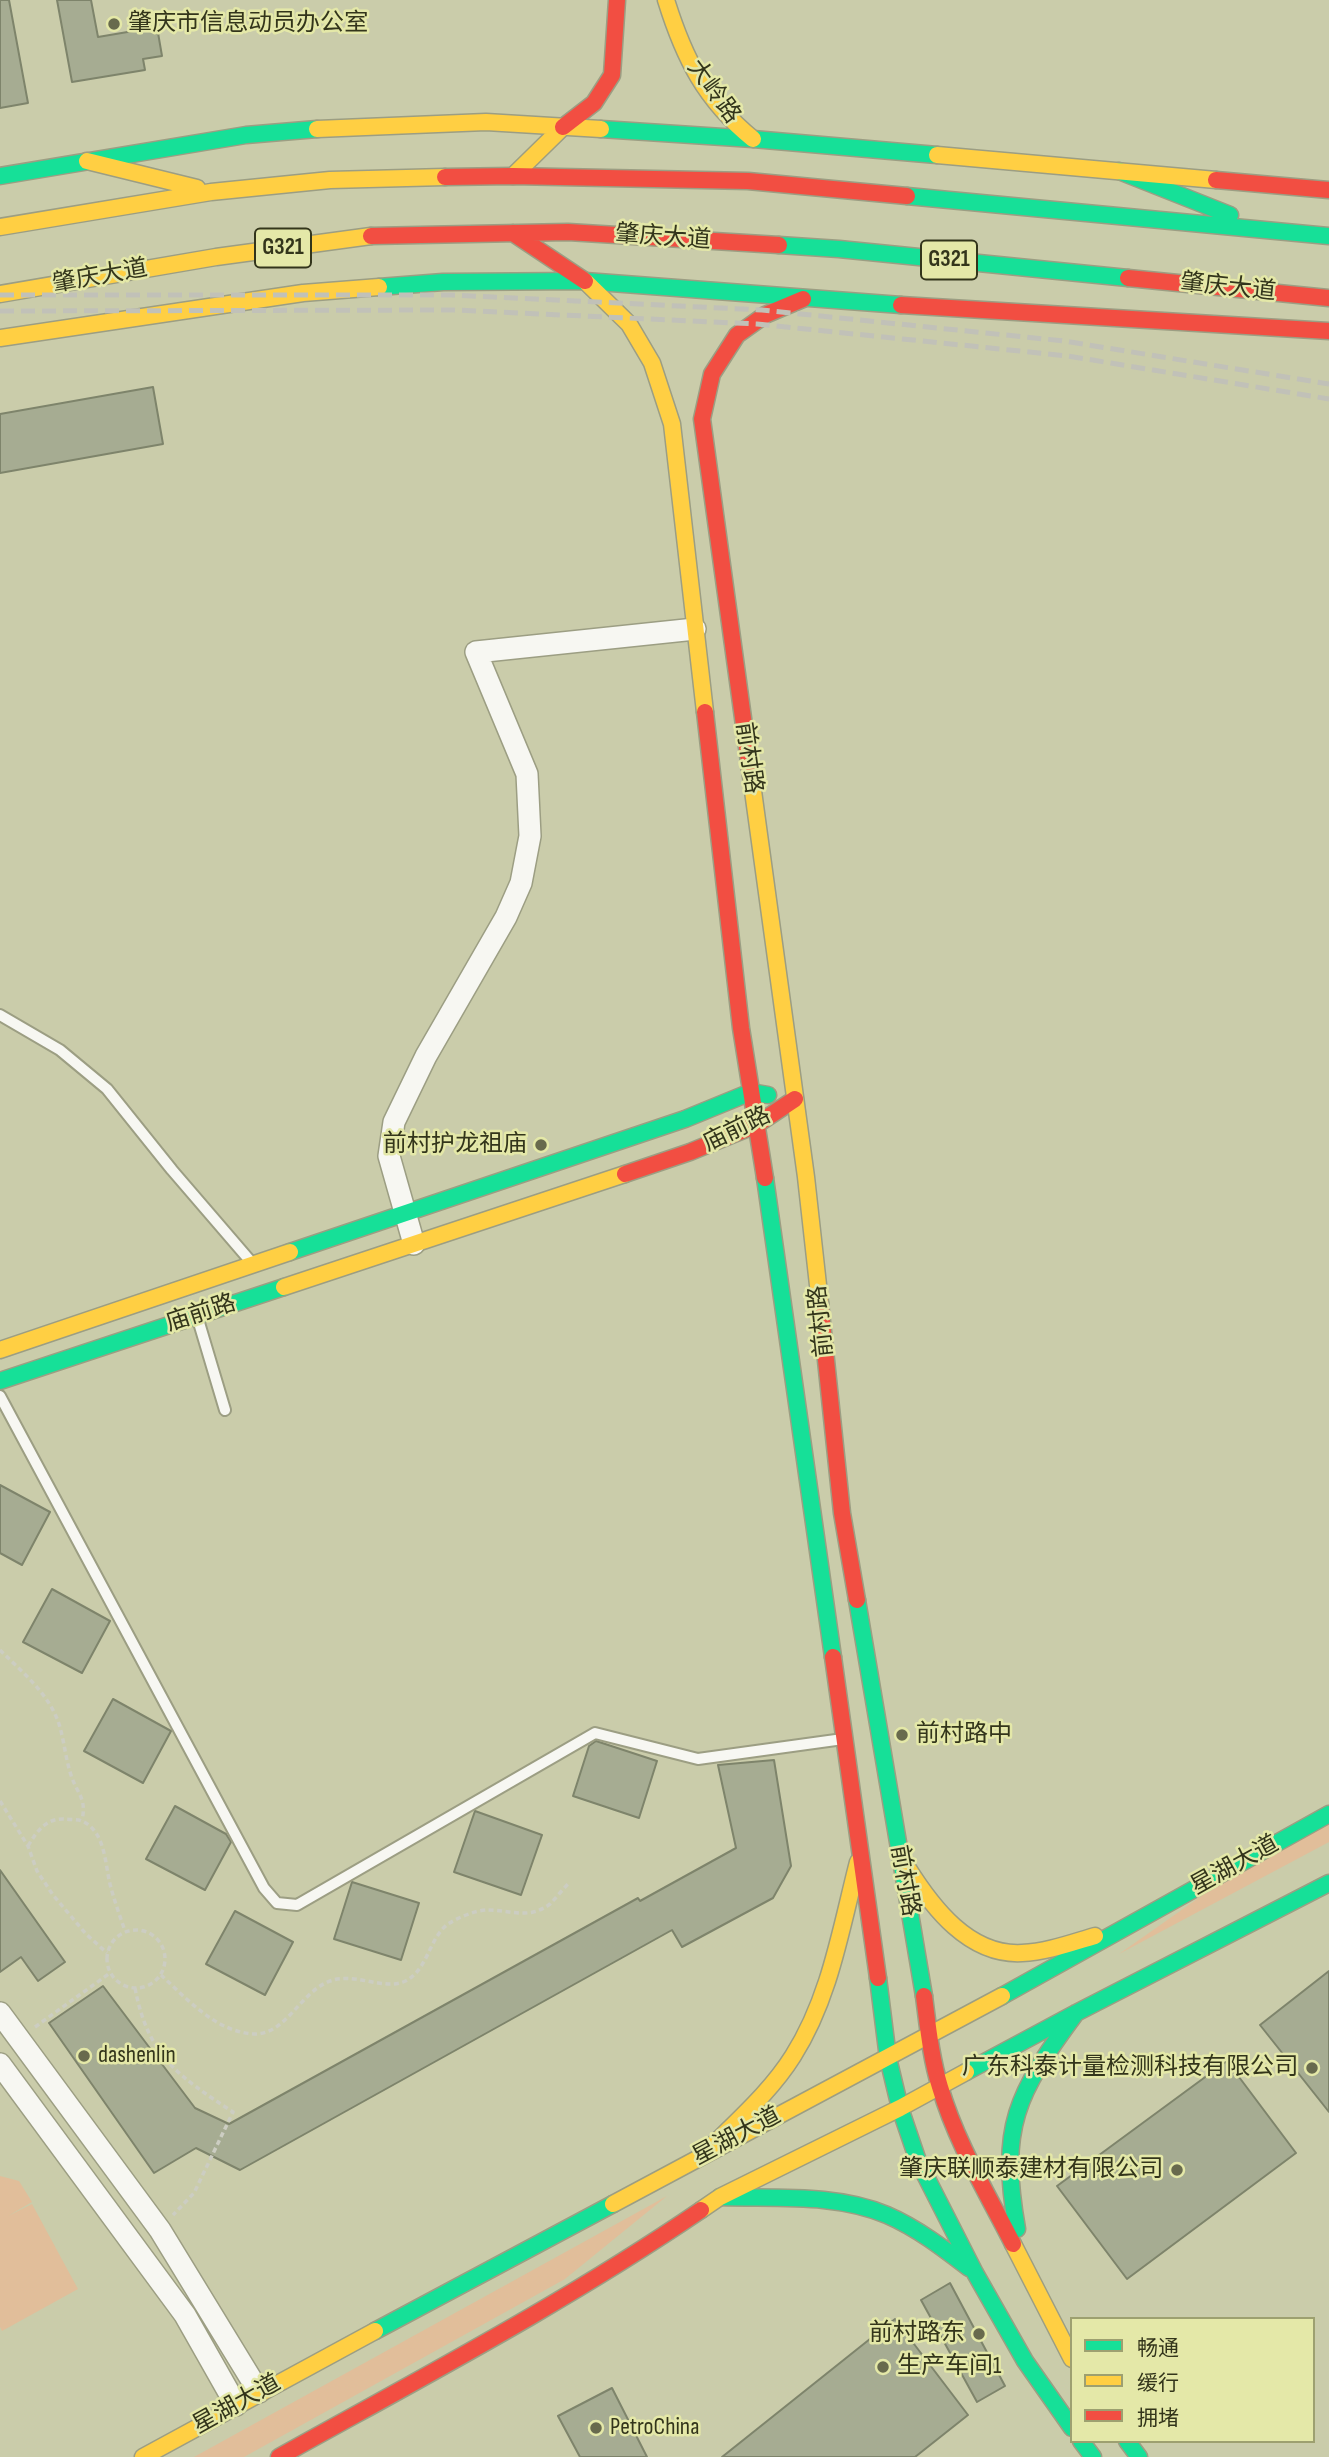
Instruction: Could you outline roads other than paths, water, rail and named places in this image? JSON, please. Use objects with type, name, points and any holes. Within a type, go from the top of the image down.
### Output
[{"type":"main road","points":[[513,176],[563,127],[593,103],[612,75],[617,0]]},
{"type":"main road","name":"大岭路","points":[[666,0],[677,37],[692,71],[732,124],[753,139]]},
{"type":"main road","points":[[0,176],[246,135],[351,126],[486,122],[753,139],[1329,190]]},
{"type":"main road","points":[[87,161],[211,192]]},
{"type":"main road","points":[[1119,171],[1270,231]]},
{"type":"main road","points":[[0,227],[211,192],[330,180],[513,176],[570,184],[748,181],[1329,236]]},
{"type":"main road","name":"肇庆大道","points":[[0,294],[216,257],[362,236],[513,233],[569,225],[1329,298]]},
{"type":"main road","name":"前村路","points":[[513,233],[585,281],[629,324],[652,363],[672,424],[741,1028],[861,1849],[888,2058],[900,2108],[918,2161],[975,2273],[1043,2389],[1070,2425]]},
{"type":"main road","points":[[0,338],[303,293],[443,282],[585,281],[803,299],[1329,331]]},
{"type":"main road","name":"前村路","points":[[803,299],[765,314],[737,335],[712,374],[702,419],[808,1190],[842,1513],[923,1987],[929,2037],[940,2087],[960,2138],[1070,2354]]},
{"type":"main road","name":"庙前路","points":[[0,1350],[685,1119],[751,1092],[795,1099]]},
{"type":"main road","name":"庙前路","points":[[0,1381],[690,1152],[756,1125],[795,1099]]},
{"type":"main road","name":"星湖大道","points":[[143,2457],[259,2392],[929,2037],[1329,1814]]},
{"type":"main road","points":[[704,2155],[772,2082],[792,2057],[810,2026],[820,2006],[833,1962],[861,1849]]},
{"type":"main road","points":[[899,1852],[922,1893],[948,1923],[977,1942],[1009,1953],[1022,1952],[1048,1949],[1119,1929]]},
{"type":"main road","name":"星湖大道","points":[[279,2457],[454,2361],[648,2246],[720,2197],[900,2108],[1076,2013],[1327,1889]]},
{"type":"main road","points":[[1025,2266],[1009,2193],[1007,2155],[1013,2119],[1025,2089],[1044,2056],[1076,2013]]},
{"type":"main road","points":[[720,2197],[829,2203],[871,2209],[937,2243],[975,2273]]},
{"type":"main road","points":[[1043,2389],[1048,2375],[1064,2364],[1070,2365]]},
{"type":"street","points":[[414,1244],[389,1156],[394,1122],[426,1056],[506,917],[521,883],[530,836],[527,774],[476,652],[695,629]]},
{"type":"street","points":[[0,2013],[160,2230],[259,2392]]},
{"type":"street","points":[[0,2064],[185,2315],[236,2405]]},
{"type":"lane","points":[[0,1015],[60,1050],[107,1089],[254,1265]]},
{"type":"lane","points":[[197,1316],[225,1410]]},
{"type":"lane","points":[[0,1396],[264,1888],[277,1903],[297,1905],[595,1733],[698,1759],[845,1738]]},
{"type":"railway","points":[[0,295],[452,295],[762,310],[1064,341],[1329,384]]},
{"type":"railway","points":[[0,311],[454,310],[757,324],[1068,356],[1329,399]]},
{"type":"place","name":"肇庆市信息动员办公室","points":[[114,24]]},
{"type":"place","name":"前村护龙祖庙","points":[[541,1145]]},
{"type":"place","name":"前村路中","points":[[902,1735]]},
{"type":"place","name":"dashenlin","points":[[84,2056]]},
{"type":"place","name":"广东科泰计量检测科技有限公司","points":[[1312,2068]]},
{"type":"place","name":"肇庆联顺泰建材有限公司","points":[[1177,2170]]},
{"type":"place","name":"前村路东","points":[[979,2334]]},
{"type":"place","name":"生产车间1","points":[[883,2367]]},
{"type":"place","name":"PetroChina","points":[[596,2428]]}]
